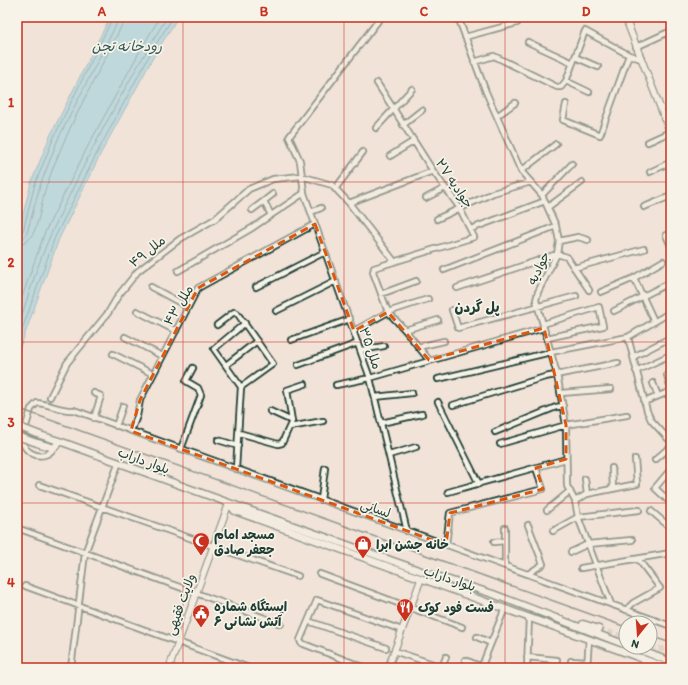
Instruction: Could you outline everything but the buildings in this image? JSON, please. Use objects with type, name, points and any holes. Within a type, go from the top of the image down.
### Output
[{"type":"main road","name":"بلوار داراب","points":[[17,426],[424,572],[498,595],[618,642]]},
{"type":"main road","points":[[17,436],[54,448],[59,442],[62,442]]},
{"type":"main road","name":"بلوار داراب","points":[[229,503],[235,511],[668,668]]},
{"type":"main road","points":[[495,604],[498,595]]},
{"type":"main road","points":[[516,612],[520,604]]},
{"type":"main road","points":[[557,618],[599,629]]},
{"type":"main road","points":[[653,655],[671,662]]},
{"type":"street","name":"ملل ۳۵","points":[[381,17],[289,137],[300,161],[304,193],[370,378],[407,531]]},
{"type":"street","name":"جوادیه","points":[[458,17],[474,62],[521,171],[542,194],[556,226],[560,241],[557,254],[538,292],[536,300],[561,393],[566,425],[566,481],[611,604]]},
{"type":"street","points":[[637,17],[626,19],[670,133],[648,142]]},
{"type":"street","points":[[465,37],[518,23]]},
{"type":"street","points":[[474,62],[494,56],[557,87],[561,87],[566,81],[585,31],[629,55],[641,59]]},
{"type":"street","points":[[636,47],[671,31]]},
{"type":"street","points":[[528,42],[573,63]]},
{"type":"street","points":[[566,104],[563,120],[600,135],[629,55]]},
{"type":"street","points":[[575,57],[598,67]]},
{"type":"street","points":[[566,81],[589,92]]},
{"type":"street","name":"جوادیه ۲۷","points":[[377,83],[433,171],[459,207],[471,229]]},
{"type":"street","points":[[376,128],[412,89]]},
{"type":"street","points":[[497,116],[515,103]]},
{"type":"street","points":[[404,125],[422,110]]},
{"type":"street","points":[[664,119],[671,116]]},
{"type":"street","points":[[390,156],[414,141]]},
{"type":"street","points":[[521,171],[556,144]]},
{"type":"street","points":[[335,189],[363,152]]},
{"type":"street","points":[[650,172],[671,162]]},
{"type":"street","points":[[542,194],[572,164]]},
{"type":"street","points":[[349,203],[433,171]]},
{"type":"street","points":[[301,176],[332,185],[349,203],[394,261]]},
{"type":"street","name":"ملل ۴۹","points":[[50,396],[67,363],[108,313],[138,271],[180,239],[215,219],[249,189],[273,179],[301,176]]},
{"type":"street","points":[[437,219],[452,213],[459,207],[493,193],[531,182]]},
{"type":"street","points":[[548,207],[582,182]]},
{"type":"street","points":[[426,198],[445,188]]},
{"type":"street","points":[[178,271],[271,215],[304,193]]},
{"type":"street","points":[[252,210],[273,194]]},
{"type":"street","points":[[644,207],[671,196]]},
{"type":"street","points":[[264,201],[271,215]]},
{"type":"street","points":[[429,360],[405,330],[388,312],[374,279],[374,268],[472,238],[471,229],[545,201]]},
{"type":"street","points":[[311,212],[321,208]]},
{"type":"street","name":"ملل ۴۳","points":[[131,432],[137,416],[140,400],[198,288],[315,224]]},
{"type":"street","points":[[444,270],[556,226]]},
{"type":"street","points":[[666,235],[671,246]]},
{"type":"street","points":[[560,241],[578,237],[588,240]]},
{"type":"street","points":[[574,268],[644,249]]},
{"type":"street","points":[[256,287],[325,252]]},
{"type":"street","points":[[457,288],[557,254],[567,257],[589,290]]},
{"type":"street","points":[[601,292],[634,278],[663,261]]},
{"type":"street","points":[[634,278],[654,321]]},
{"type":"street","points":[[276,311],[336,281]]},
{"type":"street","points":[[380,294],[416,282]]},
{"type":"street","points":[[614,311],[667,284]]},
{"type":"street","points":[[151,287],[188,307]]},
{"type":"street","points":[[452,310],[458,328],[576,296]]},
{"type":"street","points":[[354,331],[388,312],[428,299]]},
{"type":"street","points":[[336,385],[370,378],[544,326],[599,307],[603,326],[547,338]]},
{"type":"street","points":[[137,310],[176,331]]},
{"type":"street","points":[[217,324],[234,312],[237,313],[273,364],[241,386]]},
{"type":"street","points":[[438,379],[551,352],[628,337],[671,312]]},
{"type":"street","points":[[291,340],[350,319]]},
{"type":"street","points":[[405,330],[438,320]]},
{"type":"street","points":[[236,469],[241,386],[214,349],[244,323]]},
{"type":"street","points":[[125,337],[162,356]]},
{"type":"street","points":[[628,337],[644,402],[652,420],[671,442]]},
{"type":"street","points":[[633,357],[666,340]]},
{"type":"street","points":[[226,365],[257,341]]},
{"type":"street","points":[[418,347],[444,341]]},
{"type":"street","points":[[298,365],[358,343]]},
{"type":"street","points":[[361,350],[384,346]]},
{"type":"street","points":[[113,354],[153,374]]},
{"type":"street","points":[[636,371],[670,355]]},
{"type":"street","points":[[453,405],[557,374],[618,363]]},
{"type":"street","points":[[181,450],[201,395],[198,388],[186,381],[193,368]]},
{"type":"street","points":[[644,402],[671,390],[667,375]]},
{"type":"street","points":[[653,382],[658,396]]},
{"type":"street","points":[[239,434],[278,444],[282,443],[292,421],[287,390],[305,384]]},
{"type":"street","points":[[561,393],[611,389]]},
{"type":"street","points":[[94,393],[101,396],[94,418]]},
{"type":"street","points":[[375,397],[412,393]]},
{"type":"street","points":[[438,402],[479,484]]},
{"type":"street","name":"لسانی","points":[[54,448],[49,454],[39,456],[29,453],[22,440],[30,409],[37,403],[67,411],[74,410],[131,432],[671,625]]},
{"type":"street","points":[[116,426],[123,406]]},
{"type":"street","points":[[495,432],[556,407],[563,406]]},
{"type":"street","points":[[270,411],[292,421]]},
{"type":"street","points":[[381,423],[422,414]]},
{"type":"street","points":[[500,444],[566,425],[627,415]]},
{"type":"street","points":[[290,427],[323,421]]},
{"type":"street","points":[[218,440],[238,446]]},
{"type":"street","points":[[655,460],[671,446]]},
{"type":"street","points":[[389,455],[416,447]]},
{"type":"street","points":[[574,501],[587,494],[637,484],[635,459]]},
{"type":"street","points":[[448,492],[566,460]]},
{"type":"street","points":[[71,668],[85,553],[119,462]]},
{"type":"street","points":[[321,500],[325,468]]},
{"type":"street","points":[[446,545],[450,513],[543,489],[536,468]]},
{"type":"street","points":[[612,468],[613,489]]},
{"type":"street","points":[[671,469],[655,488],[671,503]]},
{"type":"street","points":[[666,475],[671,480]]},
{"type":"street","points":[[585,479],[587,494]]},
{"type":"street","points":[[39,485],[298,576]]},
{"type":"street","points":[[547,510],[570,492]]},
{"type":"street","name":"ولایت فقیهی","points":[[169,668],[229,503]]},
{"type":"street","points":[[553,531],[578,517],[639,510]]},
{"type":"street","points":[[651,511],[671,528]]},
{"type":"street","points":[[528,525],[543,564],[528,574]]},
{"type":"street","points":[[17,528],[281,624]]},
{"type":"street","points":[[505,528],[505,566]]},
{"type":"street","points":[[571,552],[588,544],[632,540]]},
{"type":"street","points":[[494,542],[505,541]]},
{"type":"street","points":[[581,568],[671,553]]},
{"type":"street","points":[[626,610],[633,603],[660,588],[638,559]]},
{"type":"street","points":[[320,574],[462,627]]},
{"type":"street","points":[[388,668],[421,579]]},
{"type":"street","points":[[25,586],[249,668]]},
{"type":"street","points":[[366,668],[301,643],[300,640],[317,600],[402,630]]},
{"type":"street","points":[[465,660],[482,668],[505,608]]},
{"type":"street","points":[[527,668],[529,617]]},
{"type":"street","points":[[308,621],[386,648]]},
{"type":"street","points":[[477,637],[491,642]]},
{"type":"street","points":[[587,668],[589,639]]},
{"type":"street","points":[[394,651],[442,667],[446,657]]},
{"type":"street","points":[[527,658],[557,660]]},
{"type":"street","points":[[642,658],[648,668]]},
{"type":"street","points":[[571,661],[588,662]]},
{"type":"highlighted area","points":[[315,224],[354,331],[388,312],[429,360],[544,328],[566,425],[566,459],[536,468],[543,489],[450,513],[446,545],[131,431],[140,400],[198,288]]},
{"type":"water","name":"رودخانه تجن","points":[[110,17],[178,17],[154,56],[101,153],[59,239],[17,356],[17,237],[31,183],[50,136]]},
{"type":"tunnel","points":[[599,629],[618,635]]},
{"type":"tunnel","points":[[658,648],[671,649]]},
{"type":"railway","points":[[17,408],[618,624]]},
{"type":"railway","points":[[658,639],[671,643]]},
{"type":"place","name":"مسجد امام جعفر صادق","points":[[201,556]]},
{"type":"place","name":"خانه جشن ابرا","points":[[363,559]]},
{"type":"place","name":"فست فود کوک","points":[[405,622]]},
{"type":"place","name":"ایستگاه شماره ۶ آتش نشانی","points":[[201,628]]},
{"type":"district","name":"پل گردن","points":[[477,307]]}]
